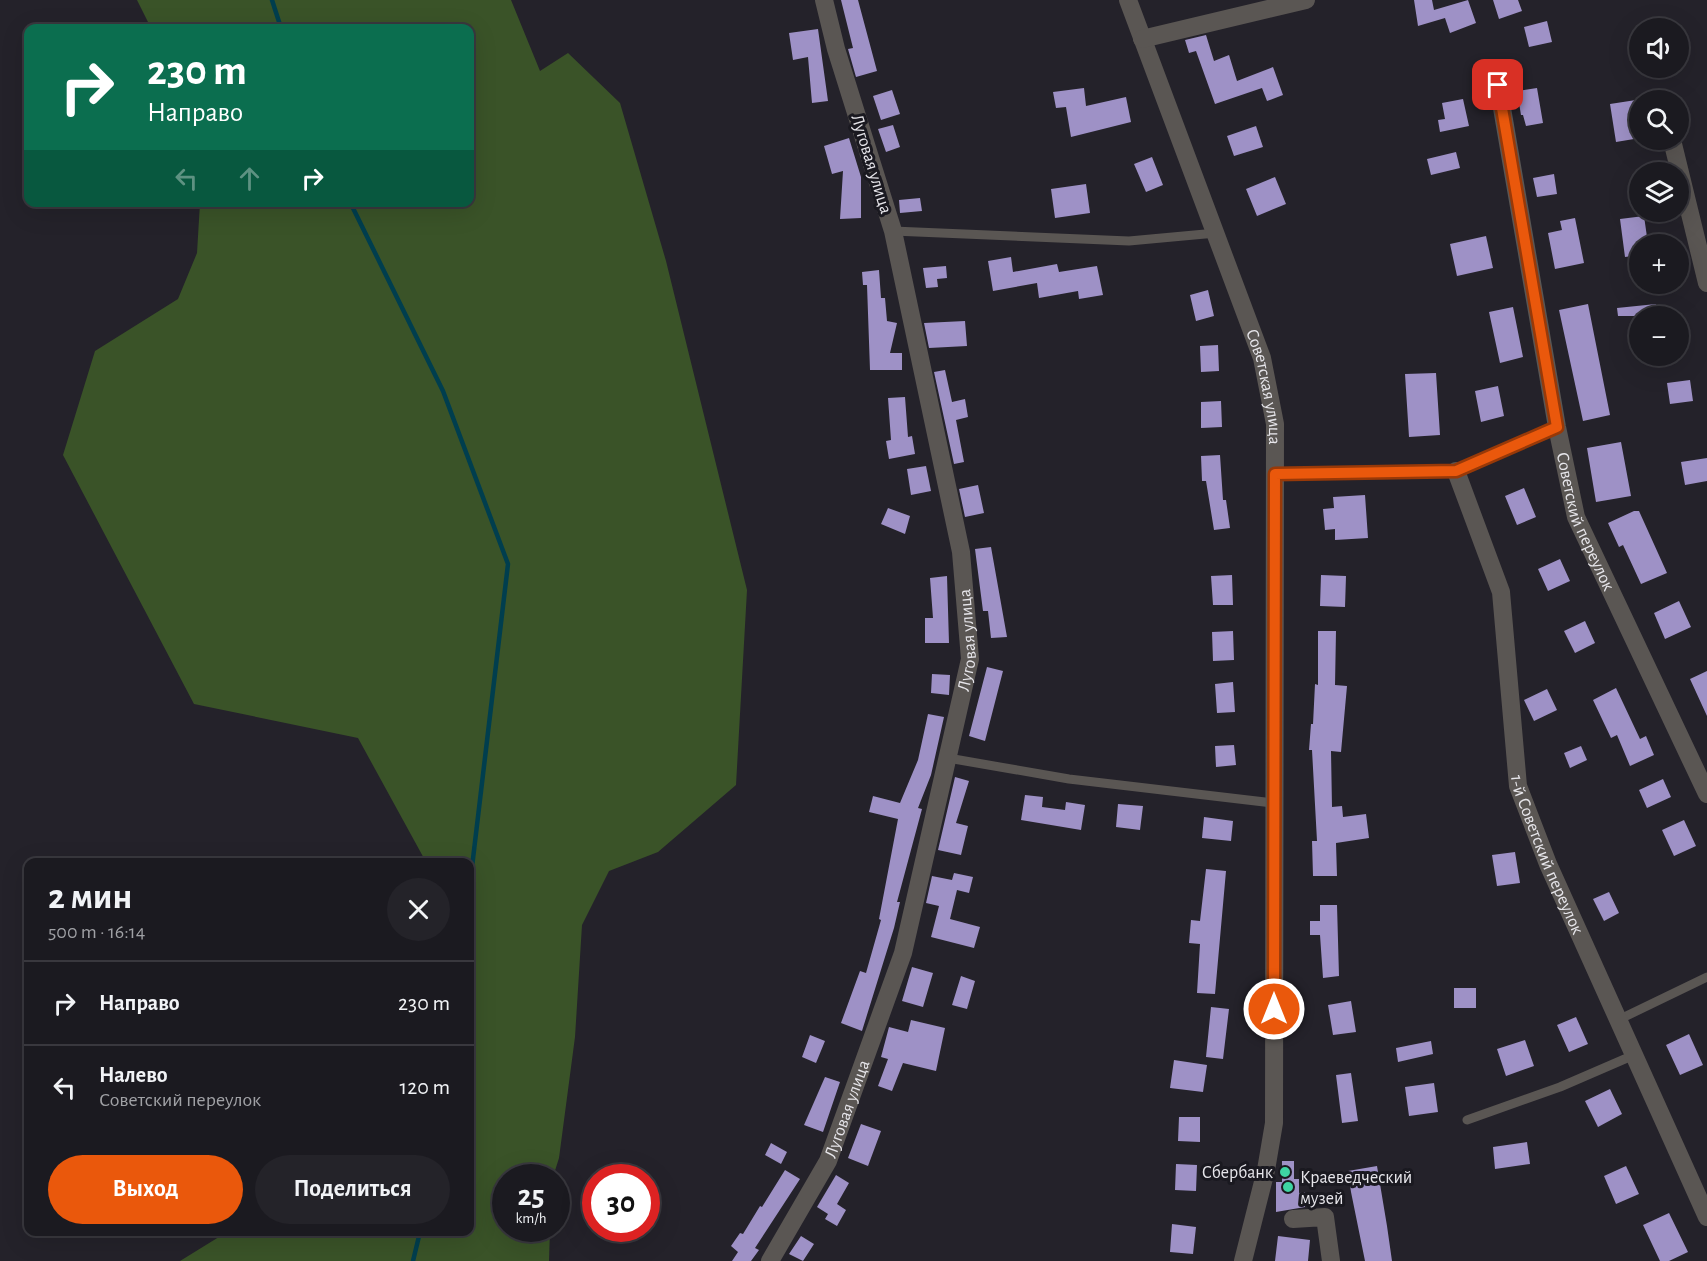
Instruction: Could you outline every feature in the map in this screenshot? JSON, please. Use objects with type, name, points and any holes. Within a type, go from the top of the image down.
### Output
[{"type":"street","name":"Луговая улица","points":[[770,1261],[828,1161],[903,953],[970,659],[961,552],[892,231],[836,49],[824,0]]},
{"type":"street","name":"Советская улица","points":[[1128,0],[1262,358],[1275,424],[1274,1123],[1266,1170],[1243,1261]]},
{"type":"street","points":[[1142,39],[1306,0]]},
{"type":"street","name":"Советский переулок","points":[[1498,85],[1557,427],[1576,517],[1707,794]]},
{"type":"street","points":[[1674,150],[1707,283]]},
{"type":"street","name":"1-й Советский переулок","points":[[1456,471],[1502,592],[1518,786],[1548,864],[1707,1217]]},
{"type":"street","points":[[1293,1219],[1325,1216],[1331,1261]]},
{"type":"lane","points":[[892,231],[1129,241],[1216,233]]},
{"type":"lane","points":[[1275,474],[1456,471],[1557,427]]},
{"type":"lane","points":[[948,758],[1069,779],[1273,803]]},
{"type":"lane","points":[[1618,1020],[1707,977]]},
{"type":"lane","points":[[1467,1120],[1560,1088],[1634,1054]]},
{"type":"green space","points":[[137,0],[511,0],[540,71],[568,53],[620,103],[666,261],[747,590],[736,785],[658,852],[609,871],[582,925],[575,1037],[557,1164],[492,1164],[492,1242],[550,1242],[549,1261],[180,1261],[221,1236],[474,1236],[474,858],[424,858],[358,738],[194,704],[63,455],[95,351],[178,299],[197,253],[200,207],[474,207],[474,24],[149,24]]},
{"type":"building","points":[[841,0],[858,0],[877,71],[856,77],[848,49],[853,48]]},
{"type":"building","points":[[1414,0],[1432,0],[1434,10],[1468,0],[1476,23],[1450,33],[1445,18],[1418,26]]},
{"type":"building","points":[[1493,0],[1518,0],[1522,11],[1499,19]]},
{"type":"building","points":[[1547,21],[1552,42],[1529,47],[1524,27]]},
{"type":"building","points":[[818,29],[828,101],[812,103],[808,57],[793,60],[789,33]]},
{"type":"building","points":[[1206,35],[1214,61],[1229,55],[1237,81],[1273,67],[1283,95],[1267,101],[1262,88],[1215,104],[1196,51],[1189,53],[1185,40]]},
{"type":"building","points":[[1084,88],[1086,106],[1126,97],[1131,122],[1071,137],[1066,107],[1056,108],[1053,92]]},
{"type":"building","points":[[1537,88],[1543,123],[1526,126],[1523,115],[1521,115],[1517,91]]},
{"type":"building","points":[[892,90],[900,114],[881,120],[873,96]]},
{"type":"building","points":[[1463,99],[1469,126],[1440,132],[1438,120],[1445,119],[1442,103]]},
{"type":"building","points":[[1629,101],[1629,140],[1616,142],[1610,104]]},
{"type":"building","points":[[893,125],[900,147],[886,152],[878,129]]},
{"type":"building","points":[[1256,126],[1263,147],[1234,156],[1227,136]]},
{"type":"building","points":[[849,138],[861,177],[861,218],[840,219],[843,171],[832,174],[824,146]]},
{"type":"building","points":[[1456,152],[1460,168],[1431,175],[1427,159]]},
{"type":"building","points":[[1152,157],[1163,185],[1146,192],[1134,164]]},
{"type":"building","points":[[1554,174],[1557,194],[1537,197],[1533,178]]},
{"type":"building","points":[[1275,177],[1286,204],[1257,216],[1246,189]]},
{"type":"building","points":[[1086,184],[1090,213],[1055,218],[1051,189]]},
{"type":"building","points":[[920,198],[922,211],[900,213],[899,200]]},
{"type":"building","points":[[1575,218],[1584,263],[1555,269],[1548,233],[1562,230],[1560,221]]},
{"type":"building","points":[[1629,218],[1629,222],[1645,222],[1647,234],[1629,234],[1629,256],[1625,257],[1620,219]]},
{"type":"building","points":[[1486,236],[1493,268],[1457,276],[1450,244]]},
{"type":"building","points":[[1011,257],[1013,272],[1057,264],[1059,272],[1097,266],[1103,295],[1079,299],[1078,291],[1039,298],[1037,283],[993,291],[988,261]]},
{"type":"building","points":[[946,266],[947,278],[937,279],[938,287],[926,288],[923,268]]},
{"type":"building","points":[[879,270],[881,298],[885,298],[887,321],[897,323],[890,353],[902,353],[902,370],[870,370],[867,285],[863,285],[862,272]]},
{"type":"building","points":[[1208,290],[1214,316],[1196,321],[1190,295]]},
{"type":"building","points":[[1588,304],[1610,415],[1583,421],[1559,310]]},
{"type":"building","points":[[1513,307],[1523,357],[1500,363],[1489,312]]},
{"type":"building","points":[[1629,307],[1629,316],[1618,316],[1617,308]]},
{"type":"building","points":[[965,321],[967,346],[929,348],[924,323]]},
{"type":"building","points":[[1218,345],[1219,371],[1201,372],[1200,346]]},
{"type":"building","points":[[945,370],[952,402],[965,399],[968,417],[956,420],[964,462],[954,464],[934,372]]},
{"type":"building","points":[[1436,373],[1440,435],[1409,437],[1405,374]]},
{"type":"building","points":[[1690,380],[1693,401],[1670,404],[1667,383]]},
{"type":"building","points":[[1498,386],[1504,416],[1481,422],[1475,391]]},
{"type":"building","points":[[905,397],[908,437],[912,436],[915,454],[889,459],[886,441],[891,440],[888,398]]},
{"type":"building","points":[[1221,401],[1222,427],[1201,428],[1201,402]]},
{"type":"building","points":[[1621,442],[1631,496],[1596,502],[1587,448]]},
{"type":"building","points":[[1220,455],[1223,500],[1226,500],[1230,528],[1214,530],[1206,481],[1202,481],[1201,456]]},
{"type":"building","points":[[1707,458],[1707,481],[1685,485],[1681,462]]},
{"type":"building","points":[[926,466],[931,491],[911,495],[907,469]]},
{"type":"building","points":[[978,485],[984,513],[965,517],[959,489]]},
{"type":"building","points":[[1524,488],[1536,517],[1517,525],[1505,496]]},
{"type":"building","points":[[1365,495],[1368,538],[1335,540],[1335,529],[1325,530],[1323,509],[1334,508],[1333,497]]},
{"type":"building","points":[[888,508],[910,516],[905,534],[881,524]]},
{"type":"building","points":[[1634,511],[1639,511],[1667,573],[1641,584],[1623,545],[1619,547],[1608,523]]},
{"type":"building","points":[[991,547],[1007,637],[991,638],[988,611],[983,611],[975,549]]},
{"type":"building","points":[[1560,559],[1570,581],[1548,591],[1538,569]]},
{"type":"building","points":[[1232,575],[1233,605],[1213,605],[1211,576]]},
{"type":"building","points":[[1321,575],[1346,576],[1345,607],[1320,606]]},
{"type":"building","points":[[947,576],[949,643],[925,643],[925,618],[933,618],[930,578]]},
{"type":"building","points":[[1679,601],[1691,627],[1665,639],[1654,613]]},
{"type":"building","points":[[1585,621],[1595,643],[1575,653],[1564,631]]},
{"type":"building","points":[[1233,631],[1234,660],[1213,661],[1212,632]]},
{"type":"building","points":[[1318,631],[1336,631],[1335,685],[1347,686],[1341,752],[1331,751],[1332,807],[1342,806],[1343,817],[1366,814],[1369,838],[1336,843],[1337,876],[1313,876],[1312,841],[1317,841],[1312,750],[1309,750],[1315,684],[1318,685]]},
{"type":"building","points":[[987,667],[1003,671],[985,741],[969,736]]},
{"type":"building","points":[[1707,671],[1707,716],[1690,679]]},
{"type":"building","points":[[932,674],[950,675],[949,695],[931,693]]},
{"type":"building","points":[[1233,682],[1235,712],[1217,713],[1215,684]]},
{"type":"building","points":[[1616,688],[1640,739],[1646,736],[1654,755],[1630,766],[1617,735],[1611,738],[1593,700]]},
{"type":"building","points":[[1547,689],[1557,710],[1534,721],[1524,700]]},
{"type":"building","points":[[928,714],[944,717],[931,775],[918,808],[922,809],[897,902],[900,902],[894,928],[862,1031],[841,1023],[860,971],[866,973],[881,920],[879,919],[898,819],[869,812],[873,796],[900,803],[918,760]]},
{"type":"building","points":[[1234,745],[1236,765],[1216,767],[1215,746]]},
{"type":"building","points":[[1581,746],[1587,760],[1570,768],[1564,753]]},
{"type":"building","points":[[955,777],[969,781],[956,823],[968,826],[961,855],[938,850]]},
{"type":"building","points":[[1663,779],[1671,797],[1647,808],[1639,790]]},
{"type":"building","points":[[1025,795],[1043,797],[1042,807],[1065,810],[1066,802],[1085,805],[1081,830],[1021,820]]},
{"type":"building","points":[[1118,804],[1143,806],[1140,830],[1116,827]]},
{"type":"building","points":[[1204,817],[1233,821],[1231,841],[1202,838]]},
{"type":"building","points":[[1684,820],[1696,846],[1674,856],[1662,830]]},
{"type":"building","points":[[1515,852],[1520,883],[1497,886],[1492,855]]},
{"type":"building","points":[[1206,869],[1226,871],[1215,994],[1197,993],[1200,944],[1189,943],[1191,920],[1200,921]]},
{"type":"building","points":[[954,873],[973,877],[969,893],[957,890],[950,919],[980,927],[974,948],[931,937],[939,906],[926,903],[932,876],[952,880]]},
{"type":"building","points":[[1609,892],[1619,913],[1604,921],[1593,899]]},
{"type":"building","points":[[1320,905],[1337,905],[1339,976],[1323,978],[1320,935],[1310,935],[1310,921],[1320,921]]},
{"type":"building","points":[[912,967],[933,973],[923,1007],[902,1001]]},
{"type":"building","points":[[961,976],[975,981],[967,1009],[952,1005]]},
{"type":"building","points":[[1454,988],[1476,988],[1476,1008],[1454,1008]]},
{"type":"building","points":[[1351,1001],[1356,1032],[1333,1035],[1328,1005]]},
{"type":"building","points":[[1211,1007],[1229,1009],[1223,1059],[1206,1057]]},
{"type":"building","points":[[1576,1017],[1588,1044],[1569,1052],[1557,1025]]},
{"type":"building","points":[[911,1020],[945,1028],[936,1071],[903,1063],[892,1091],[878,1086],[888,1059],[881,1057],[889,1027],[908,1032]]},
{"type":"building","points":[[1689,1034],[1703,1065],[1680,1075],[1666,1045]]},
{"type":"building","points":[[810,1035],[825,1041],[816,1063],[802,1057]]},
{"type":"building","points":[[1525,1040],[1534,1066],[1506,1076],[1497,1049]]},
{"type":"building","points":[[1431,1041],[1433,1054],[1398,1062],[1396,1048]]},
{"type":"building","points":[[1174,1060],[1207,1065],[1203,1092],[1170,1088]]},
{"type":"building","points":[[1351,1073],[1358,1121],[1342,1123],[1336,1075]]},
{"type":"building","points":[[825,1077],[840,1082],[823,1132],[804,1125]]},
{"type":"building","points":[[1434,1083],[1438,1112],[1409,1116],[1405,1087]]},
{"type":"building","points":[[1610,1089],[1622,1114],[1598,1127],[1585,1101]]},
{"type":"building","points":[[1179,1117],[1200,1117],[1200,1142],[1178,1141]]},
{"type":"building","points":[[861,1124],[881,1131],[868,1166],[848,1158]]},
{"type":"building","points":[[1527,1142],[1530,1164],[1495,1169],[1493,1147]]},
{"type":"building","points":[[771,1143],[787,1152],[781,1164],[765,1155]]},
{"type":"building","name":"Краеведческий музей","points":[[1282,1161],[1294,1161],[1294,1179],[1299,1179],[1299,1193],[1305,1192],[1305,1207],[1276,1212],[1276,1182],[1282,1182]]},
{"type":"building","points":[[1176,1164],[1197,1165],[1196,1191],[1175,1190]]},
{"type":"building","points":[[1377,1166],[1392,1261],[1365,1261],[1351,1192],[1348,1171]]},
{"type":"building","points":[[1626,1166],[1639,1194],[1616,1204],[1604,1176]]},
{"type":"building","points":[[785,1170],[800,1179],[755,1248],[759,1250],[751,1261],[732,1261],[738,1252],[731,1246],[740,1233],[743,1234]]},
{"type":"building","points":[[836,1175],[849,1183],[837,1204],[846,1210],[837,1226],[825,1219],[828,1214],[817,1207]]},
{"type":"building","points":[[1669,1213],[1688,1252],[1669,1261],[1660,1261],[1643,1225]]},
{"type":"building","points":[[1172,1224],[1196,1227],[1193,1254],[1170,1252]]},
{"type":"building","points":[[801,1236],[814,1244],[803,1261],[789,1254]]},
{"type":"building","points":[[1278,1236],[1310,1240],[1308,1261],[1275,1261]]},
{"type":"waterway","points":[[272,0],[280,24]]},
{"type":"waterway","points":[[352,207],[443,391],[508,564],[473,858]]},
{"type":"waterway","points":[[413,1261],[419,1236]]},
{"type":"place","name":"Сбербанк","points":[[1285,1172]]},
{"type":"place","name":"Краеведческий музей","points":[[1288,1187]]},
{"type":"route","points":[[1274,1009],[1275,474],[1456,471],[1557,427],[1498,85]]}]
